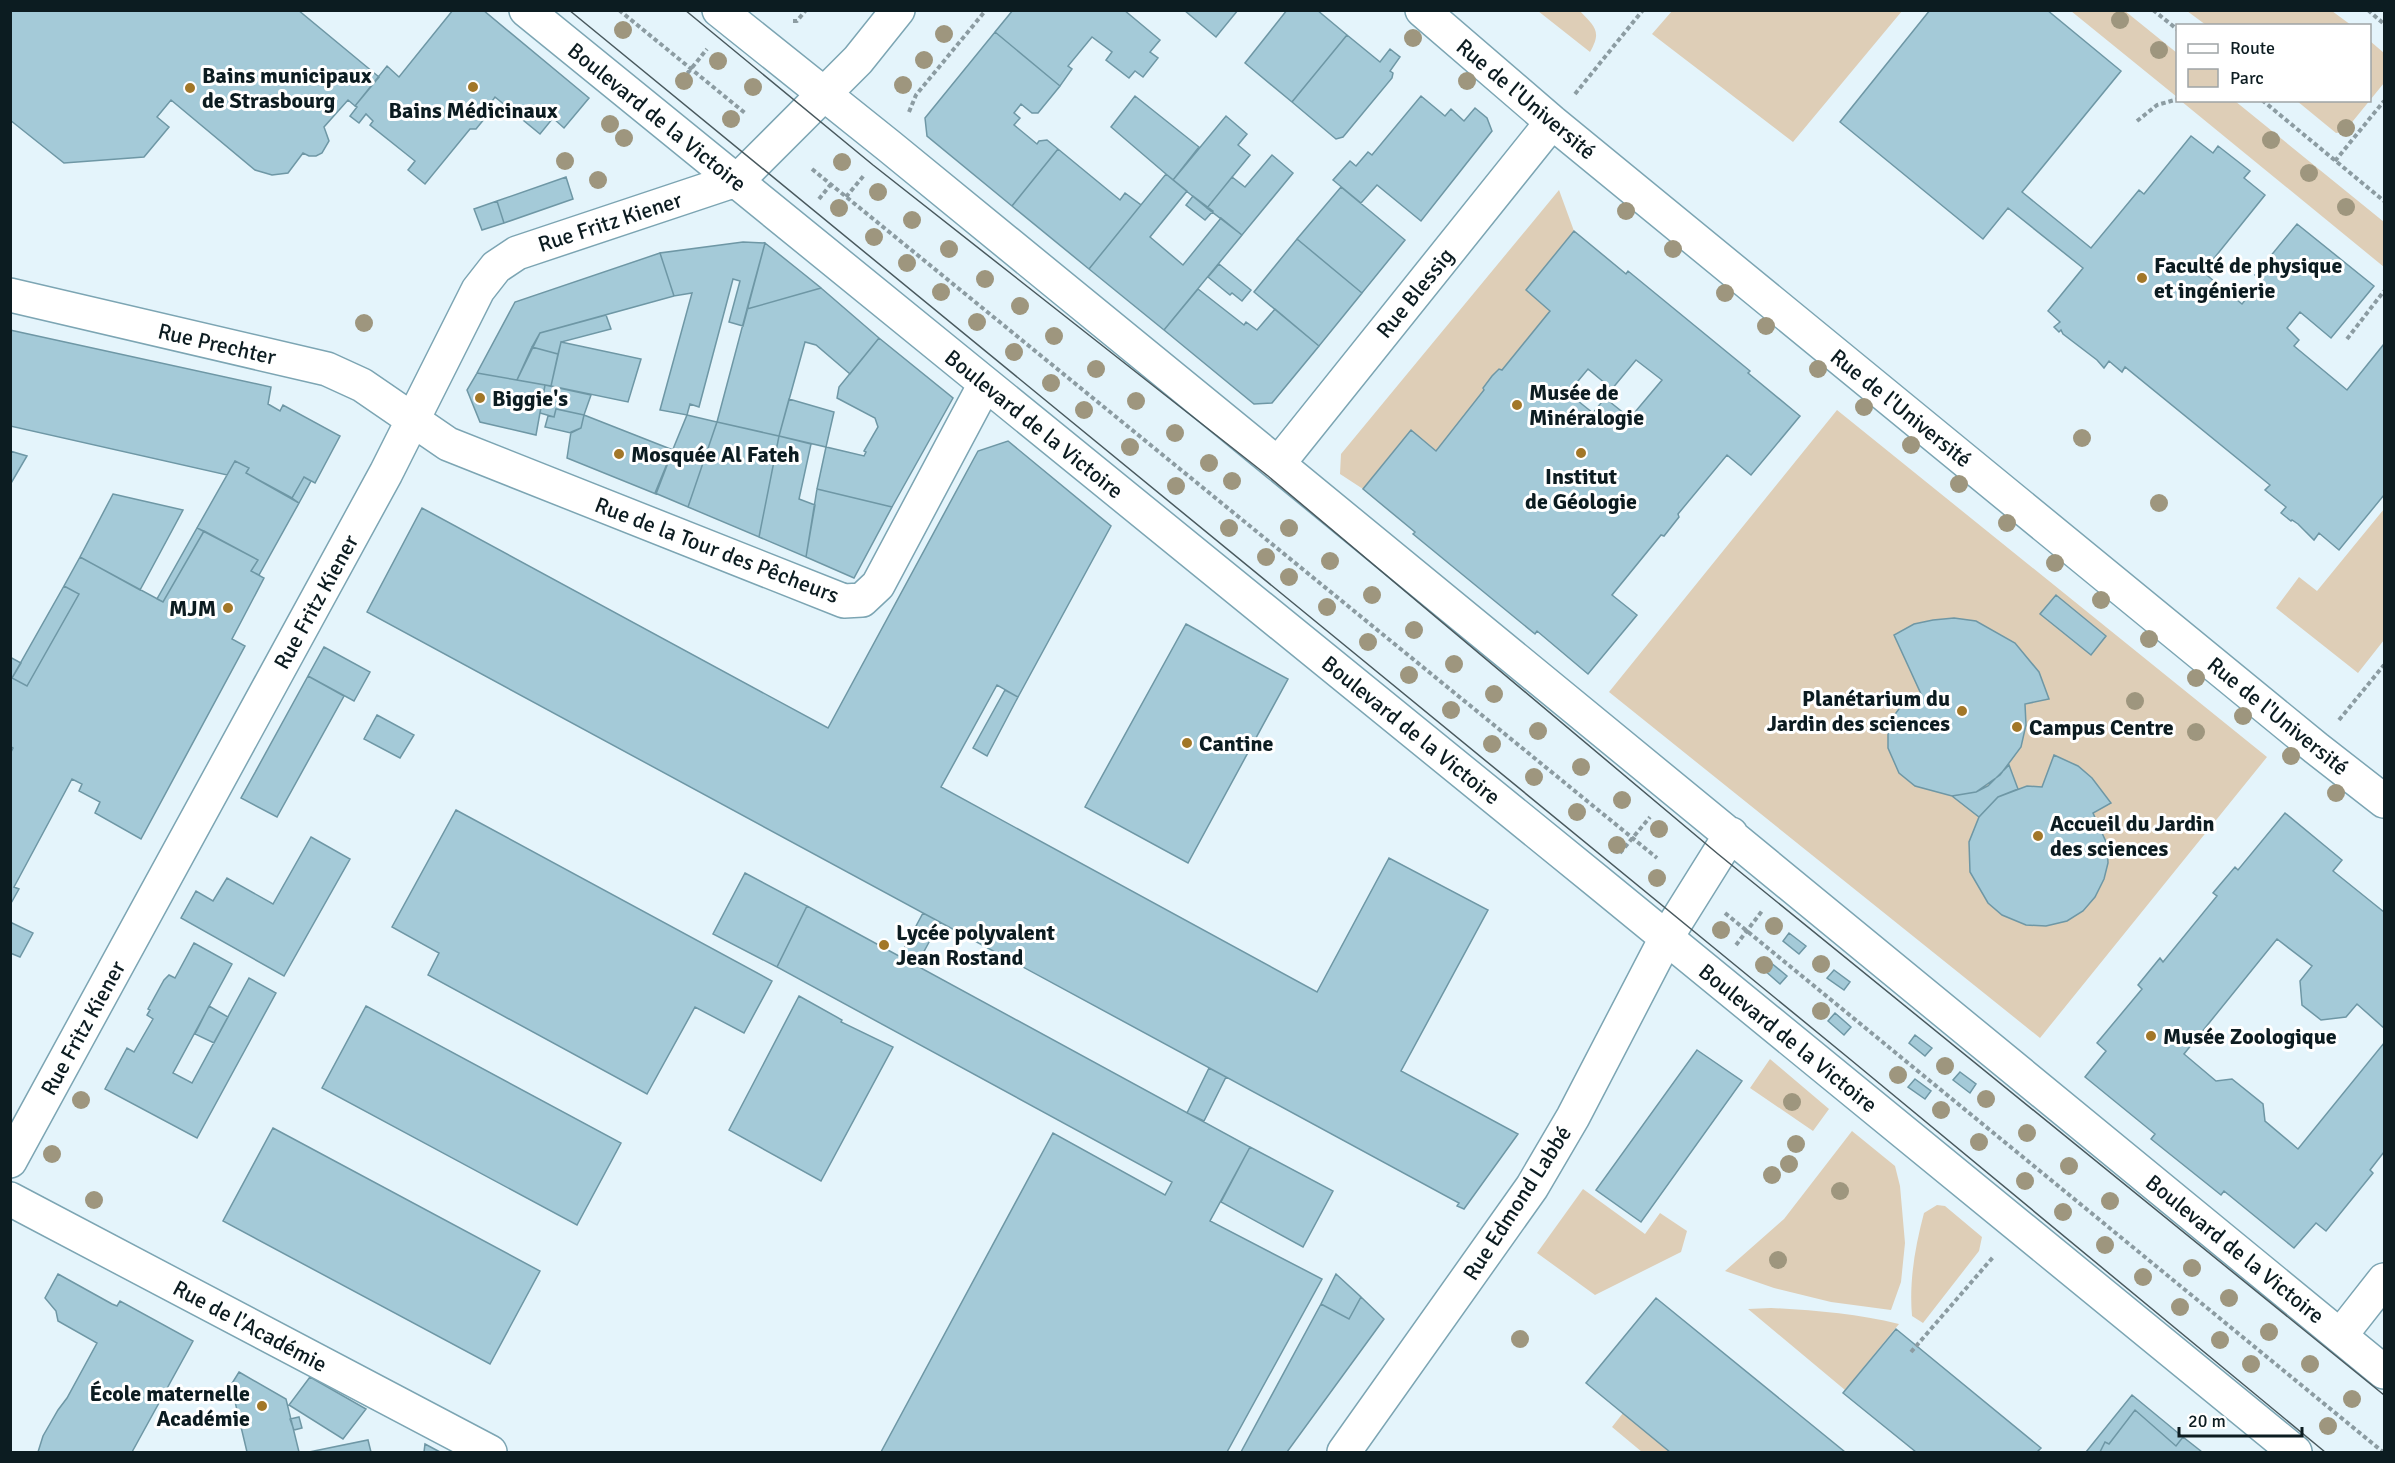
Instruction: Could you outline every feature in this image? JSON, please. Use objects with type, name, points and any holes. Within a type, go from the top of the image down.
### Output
[{"type":"street","name":"Boulevard de la Victoire","points":[[526,10],[2295,1452]]},
{"type":"street","name":"Boulevard de la Victoire","points":[[718,10],[889,146],[1674,787],[2385,1372]]},
{"type":"street","points":[[737,181],[858,60],[898,10]]},
{"type":"street","name":"Rue de l'Université","points":[[1422,10],[1552,122],[2316,748],[2385,801]]},
{"type":"street","name":"Rue Blessig","points":[[1278,464],[1552,122]]},
{"type":"street","name":"Rue Fritz Kiener","points":[[10,1161],[381,484],[478,290],[496,267],[517,253],[737,181]]},
{"type":"street","name":"Rue Prechter","points":[[10,295],[327,369],[362,385],[412,421]]},
{"type":"street","name":"Rue de la Tour des Pêcheurs","points":[[412,421],[448,444],[470,453],[844,601],[862,600],[878,585],[985,384]]},
{"type":"street","name":"Rue Edmond Labbé","points":[[1344,1452],[1532,1187],[1573,1117],[1666,938],[1731,834]]},
{"type":"street","name":"Rue de l'Académie","points":[[10,1199],[490,1452]]},
{"type":"street","points":[[2340,1336],[2385,1280]]},
{"type":"path","points":[[619,10],[745,114]]},
{"type":"path","points":[[846,197],[906,122],[916,95],[986,10]]},
{"type":"path","points":[[1552,122],[1643,10]]},
{"type":"path","points":[[2153,10],[2176,28]]},
{"type":"path","points":[[2368,10],[2385,24]]},
{"type":"path","points":[[2137,121],[2157,105],[2176,100]]},
{"type":"path","points":[[2335,161],[2385,100]]},
{"type":"path","points":[[2264,102],[2385,201]]},
{"type":"path","points":[[812,169],[1657,858]]},
{"type":"path","points":[[2347,339],[2385,291]]},
{"type":"path","points":[[2316,748],[2385,665]]},
{"type":"path","points":[[1597,882],[1674,787]]},
{"type":"path","points":[[1712,977],[1786,879]]},
{"type":"path","points":[[1716,906],[2383,1452]]},
{"type":"path","points":[[1911,1352],[1999,1251]]},
{"type":"green space","points":[[1538,11],[1580,11],[1590,21],[1596,34],[1590,52]]},
{"type":"green space","points":[[1672,11],[1902,11],[1793,142],[1652,34]]},
{"type":"green space","points":[[2071,11],[2125,11],[2176,52],[2176,96]]},
{"type":"green space","points":[[2187,11],[2332,11],[2350,24],[2205,24]]},
{"type":"green space","points":[[2371,42],[2384,53],[2384,83],[2371,99]]},
{"type":"green space","points":[[2182,102],[2236,102],[2384,222],[2384,267]]},
{"type":"green space","points":[[2298,102],[2368,102],[2344,132],[2336,133]]},
{"type":"green space","points":[[1559,190],[1574,231],[1526,290],[1550,311],[1436,451],[1411,430],[1363,489],[1340,474],[1341,454]]},
{"type":"green space","points":[[1837,410],[2267,757],[2040,1038],[1609,692]]},
{"type":"green space","points":[[2384,509],[2384,640],[2358,673],[2276,608],[2299,577],[2317,591]]},
{"type":"green space","points":[[1770,1059],[1829,1109],[1813,1131],[1750,1088]]},
{"type":"green space","points":[[1852,1131],[1895,1166],[1900,1186],[1905,1243],[1901,1282],[1891,1310],[1831,1302],[1774,1288],[1725,1271],[1784,1219]]},
{"type":"green space","points":[[1583,1189],[1645,1234],[1660,1213],[1687,1231],[1681,1252],[1595,1295],[1537,1253]]},
{"type":"green space","points":[[1937,1205],[1945,1206],[1982,1237],[1979,1251],[1923,1323],[1912,1316],[1911,1290],[1914,1264],[1924,1213]]},
{"type":"green space","points":[[1771,1308],[1835,1313],[1899,1324],[1845,1390],[1748,1309]]},
{"type":"green space","points":[[1623,1413],[1670,1452],[1642,1452],[1612,1427]]},
{"type":"building","name":"Bains municipaux de Strasbourg","points":[[10,10],[298,10],[379,77],[355,106],[348,100],[324,127],[329,141],[322,153],[309,156],[303,153],[288,173],[272,175],[255,170],[171,100],[157,117],[169,127],[144,157],[64,163],[10,120]]},
{"type":"building","name":"Bains Médicinaux","points":[[453,10],[483,10],[589,98],[564,128],[553,118],[540,134],[495,97],[484,112],[485,118],[476,129],[470,129],[425,184],[408,170],[415,161],[370,125],[373,121],[366,114],[359,123],[350,116],[357,107],[355,106],[387,66],[399,77]]},
{"type":"building","points":[[1013,10],[1124,10],[1160,40],[1150,52],[1158,58],[1143,77],[1135,71],[1129,78],[1106,60],[1112,52],[1092,37],[1068,66],[1072,69],[1060,86],[995,32]]},
{"type":"building","points":[[1184,10],[1238,10],[1216,37]]},
{"type":"building","points":[[1287,10],[1317,10],[1347,35],[1292,102],[1245,63]]},
{"type":"building","name":"Faculté de physique et ingénierie","points":[[1930,10],[2047,10],[2121,71],[2022,192],[2091,248],[2139,190],[2144,194],[2191,136],[2213,153],[2218,146],[2250,171],[2244,178],[2265,195],[2203,272],[2242,304],[2261,281],[2255,275],[2297,224],[2374,286],[2331,338],[2300,312],[2287,328],[2299,340],[2294,346],[2347,390],[2384,344],[2384,495],[2339,550],[2319,533],[2314,540],[2298,524],[2281,513],[2286,507],[2265,490],[2270,485],[2125,367],[2122,372],[2109,361],[2104,368],[2061,330],[2059,332],[2054,327],[2060,322],[2048,311],[2083,268],[2008,208],[1983,239],[1840,122]]},
{"type":"building","points":[[995,32],[1060,86],[1038,113],[1032,113],[1021,104],[1014,113],[1020,118],[1014,125],[1037,144],[1039,141],[1047,140],[1058,149],[1012,206],[927,136],[925,118]]},
{"type":"building","points":[[1347,35],[1380,62],[1390,49],[1400,57],[1390,71],[1393,73],[1392,78],[1343,137],[1336,139],[1292,102]]},
{"type":"building","points":[[1135,96],[1199,147],[1173,180],[1111,127]]},
{"type":"building","points":[[1421,96],[1445,116],[1451,109],[1464,121],[1475,108],[1487,118],[1492,131],[1421,221],[1377,185],[1361,203],[1333,180],[1350,161],[1356,166],[1368,152],[1372,155]]},
{"type":"building","points":[[1226,116],[1247,134],[1238,145],[1250,155],[1207,208],[1173,180]]},
{"type":"building","points":[[1058,149],[1120,200],[1125,193],[1141,205],[1089,269],[1012,206]]},
{"type":"building","points":[[1272,155],[1293,173],[1242,235],[1207,208],[1232,177],[1245,187]]},
{"type":"building","points":[[1166,174],[1187,191],[1150,237],[1183,265],[1221,218],[1242,235],[1164,330],[1089,269]]},
{"type":"building","points":[[566,177],[573,199],[504,223],[497,201]]},
{"type":"building","points":[[1341,187],[1405,240],[1362,293],[1297,239]]},
{"type":"building","points":[[1193,196],[1213,211],[1205,220],[1186,205]]},
{"type":"building","points":[[497,201],[504,223],[482,230],[474,209]]},
{"type":"building","name":"Institut de Géologie","points":[[1574,231],[1626,274],[1628,271],[1750,371],[1748,373],[1800,416],[1751,475],[1727,455],[1678,514],[1679,517],[1664,536],[1661,535],[1612,595],[1637,615],[1588,674],[1537,631],[1535,634],[1413,534],[1415,532],[1363,489],[1411,430],[1436,451],[1484,390],[1483,388],[1492,376],[1499,369],[1502,370],[1550,311],[1526,290]],"holes":[[[1636,360],[1662,380],[1630,418],[1605,398],[1593,413],[1568,393],[1588,369],[1612,389]]]},
{"type":"building","points":[[1297,239],[1362,293],[1319,346],[1254,292]]},
{"type":"building","points":[[743,242],[765,243],[743,326],[729,322],[740,281],[733,279],[699,407],[690,404],[687,415],[660,410],[692,293],[674,296],[660,253]]},
{"type":"building","points":[[765,243],[800,271],[821,288],[747,309]]},
{"type":"building","points":[[660,253],[674,296],[540,333],[517,380],[477,373],[515,302]]},
{"type":"building","points":[[1219,264],[1251,290],[1242,301],[1232,293],[1230,295],[1208,277]]},
{"type":"building","points":[[821,288],[879,338],[850,374],[816,345],[805,342],[779,436],[717,422],[747,309]]},
{"type":"building","points":[[1198,289],[1244,325],[1246,322],[1257,330],[1275,309],[1319,346],[1272,403],[1254,404],[1164,330]]},
{"type":"building","points":[[606,315],[611,329],[561,342],[558,354],[532,347],[540,333]]},
{"type":"building","points":[[10,330],[271,387],[268,404],[280,411],[283,405],[340,436],[315,483],[304,477],[292,498],[246,473],[249,468],[235,461],[227,475],[10,426]]},
{"type":"building","points":[[879,338],[953,398],[892,507],[817,489],[826,447],[864,456],[866,452],[864,451],[878,427],[875,418],[837,398],[839,387]]},
{"type":"building","points":[[561,342],[641,359],[628,402],[551,386]]},
{"type":"building","points":[[532,347],[558,354],[551,386],[517,380]]},
{"type":"building","points":[[477,373],[545,385],[536,435],[480,422],[467,390]]},
{"type":"building","points":[[545,385],[591,395],[584,415],[556,409],[554,417],[540,413]]},
{"type":"building","points":[[789,399],[834,412],[826,447],[779,436]]},
{"type":"building","points":[[556,409],[584,415],[581,428],[571,433],[545,427],[548,416],[554,417]]},
{"type":"building","name":"Mosquée Al Fateh","points":[[584,415],[673,450],[656,494],[567,458],[571,432],[581,428]]},
{"type":"building","points":[[687,415],[717,422],[688,507],[655,493]]},
{"type":"building","points":[[717,422],[779,436],[759,537],[688,507]]},
{"type":"building","points":[[779,436],[811,444],[799,499],[815,505],[806,557],[759,537]]},
{"type":"building","points":[[1008,441],[1111,526],[1018,697],[997,685],[941,787],[1317,992],[1389,858],[1488,910],[1401,1071],[1518,1134],[1464,1209],[1457,1206],[1459,1203],[367,612],[422,508],[828,728],[978,451]]},
{"type":"building","points":[[10,451],[27,456],[10,485]]},
{"type":"building","points":[[235,461],[249,468],[246,473],[299,503],[259,575],[251,571],[258,560],[197,528]]},
{"type":"building","points":[[304,477],[311,481],[299,503],[292,498]]},
{"type":"building","points":[[817,489],[892,507],[854,578],[806,557]]},
{"type":"building","points":[[113,494],[183,510],[140,590],[80,557]]},
{"type":"building","points":[[197,528],[204,531],[163,602],[157,599]]},
{"type":"building","points":[[204,531],[258,560],[251,571],[264,578],[232,639],[245,646],[141,839],[95,813],[100,802],[79,791],[82,784],[72,779],[14,887],[19,889],[10,905],[10,754],[13,748],[10,746],[10,657],[21,663],[12,678],[27,686],[79,594],[64,586],[80,557],[163,602]]},
{"type":"building","points":[[64,586],[79,594],[27,686],[12,678]]},
{"type":"building","points":[[2056,595],[2106,636],[2091,655],[2040,614]]},
{"type":"building","name":"Planétarium du Jardin des sciences","points":[[1954,618],[1976,621],[2015,643],[2039,672],[2049,699],[2025,704],[2026,725],[2021,747],[2000,775],[1976,792],[1952,796],[1915,786],[1899,773],[1888,748],[1888,734],[1893,717],[1904,702],[1921,694],[1894,635],[1914,624]]},
{"type":"building","name":"Cantine","points":[[1186,624],[1288,679],[1188,863],[1085,807]]},
{"type":"building","points":[[324,647],[370,672],[354,701],[308,676]]},
{"type":"building","points":[[308,676],[344,696],[277,817],[241,798]]},
{"type":"building","points":[[1005,690],[1018,697],[987,756],[973,748]]},
{"type":"building","points":[[377,715],[414,735],[400,758],[364,739]]},
{"type":"building","name":"Accueil du Jardin des sciences","points":[[2054,755],[2078,766],[2092,778],[2111,803],[2093,813],[2107,844],[2108,863],[2104,879],[2095,897],[2083,911],[2067,921],[2046,926],[2026,925],[2002,915],[1988,903],[1970,872],[1969,842],[1979,817],[1998,797],[2027,786],[2042,787]]},
{"type":"building","points":[[2009,765],[2018,789],[1998,797],[1979,817],[1952,796],[1976,792],[1988,786]]},
{"type":"building","points":[[456,810],[772,981],[744,1033],[695,1007],[647,1094],[428,975],[439,953],[392,927]]},
{"type":"building","name":"Musée Zoologique","points":[[2285,813],[2342,860],[2333,871],[2384,912],[2384,1028],[2357,1004],[2346,1017],[2321,1020],[2302,1005],[2300,981],[2312,966],[2277,939],[2184,1054],[2216,1081],[2232,1079],[2263,1104],[2265,1121],[2298,1149],[2384,1043],[2384,1152],[2370,1170],[2373,1173],[2326,1231],[2316,1223],[2294,1248],[2224,1191],[2221,1195],[2151,1139],[2155,1134],[2085,1077],[2106,1051],[2097,1043],[2142,989],[2138,985],[2160,958],[2163,962],[2217,896],[2213,893],[2235,867],[2238,870]]},
{"type":"building","points":[[311,837],[350,859],[284,976],[181,918],[196,891],[213,901],[227,878],[273,904]]},
{"type":"building","points":[[745,873],[807,906],[777,967],[713,934]]},
{"type":"building","points":[[807,906],[1250,1147],[1210,1221],[1322,1279],[1227,1452],[881,1452],[1053,1133],[1165,1195],[1172,1182],[777,967]]},
{"type":"building","points":[[923,913],[940,922],[916,966],[900,956]]},
{"type":"building","points":[[10,922],[33,933],[20,957],[10,953]]},
{"type":"building","points":[[1789,933],[1806,946],[1799,954],[1783,941]]},
{"type":"building","points":[[194,943],[232,964],[173,1073],[192,1083],[249,978],[276,993],[197,1138],[105,1089],[127,1048],[134,1052],[153,1019],[147,1015],[150,1010],[148,1009],[164,980],[169,975],[175,978]]},
{"type":"building","points":[[1770,962],[1787,976],[1780,984],[1764,970]]},
{"type":"building","points":[[1834,970],[1850,982],[1844,990],[1827,978]]},
{"type":"building","points":[[799,996],[842,1020],[841,1022],[893,1047],[821,1181],[729,1130]]},
{"type":"building","points":[[209,1006],[228,1017],[214,1043],[195,1034]]},
{"type":"building","points":[[366,1006],[621,1143],[577,1225],[322,1088]]},
{"type":"building","points":[[1835,1013],[1851,1027],[1844,1035],[1828,1021]]},
{"type":"building","points":[[1915,1035],[1932,1048],[1925,1056],[1909,1043]]},
{"type":"building","points":[[1697,1050],[1742,1081],[1641,1222],[1596,1190]]},
{"type":"building","points":[[1209,1068],[1226,1077],[1204,1121],[1187,1113]]},
{"type":"building","points":[[1960,1072],[1976,1084],[1970,1093],[1953,1080]]},
{"type":"building","points":[[1915,1079],[1931,1091],[1925,1099],[1908,1087]]},
{"type":"building","points":[[273,1128],[540,1271],[490,1364],[223,1221]]},
{"type":"building","points":[[1250,1147],[1333,1191],[1303,1247],[1221,1202]]},
{"type":"building","points":[[58,1274],[112,1304],[117,1306],[120,1301],[193,1341],[132,1452],[38,1452],[43,1436],[97,1343],[58,1321],[56,1311],[45,1298]]},
{"type":"building","points":[[1336,1274],[1361,1297],[1349,1319],[1321,1304]]},
{"type":"building","points":[[1361,1297],[1384,1319],[1287,1452],[1241,1452],[1321,1304],[1349,1319]]},
{"type":"building","points":[[1656,1298],[1845,1452],[1670,1452],[1586,1383]]},
{"type":"building","points":[[1896,1329],[2041,1448],[2037,1452],[1916,1452],[1843,1393]]},
{"type":"building","name":"École maternelle Académie","points":[[239,1372],[286,1399],[299,1452],[247,1452],[231,1385]]},
{"type":"building","points":[[310,1377],[366,1409],[343,1439],[289,1405]]},
{"type":"building","points":[[2132,1395],[2183,1437],[2176,1446],[2135,1410],[2109,1444],[2105,1442],[2100,1452],[2086,1452]]},
{"type":"building","points":[[2135,1410],[2176,1446],[2183,1437],[2202,1452],[2100,1452],[2105,1442],[2109,1444]]},
{"type":"building","points":[[299,1417],[302,1428],[294,1430],[290,1419]]},
{"type":"building","points":[[368,1440],[371,1452],[309,1452]]},
{"type":"building","points":[[425,1444],[440,1452],[424,1452]]},
{"type":"tram line","points":[[569,10],[1851,1060],[2325,1452]]},
{"type":"tram line","points":[[685,10],[873,165],[1268,476],[1718,854],[2384,1395]]},
{"type":"place","name":"Bains Médicinaux","points":[[473,87]]},
{"type":"place","name":"Bains municipaux de Strasbourg","points":[[190,88]]},
{"type":"place","name":"Faculté de physique et ingénierie","points":[[2142,278]]},
{"type":"place","name":"Biggie's","points":[[480,398]]},
{"type":"place","name":"Musée de Minéralogie","points":[[1517,405]]},
{"type":"place","name":"Institut de Géologie","points":[[1581,453]]},
{"type":"place","name":"Mosquée Al Fateh","points":[[619,454]]},
{"type":"place","name":"MJM","points":[[228,608]]},
{"type":"place","name":"Planétarium du Jardin des sciences","points":[[1962,711]]},
{"type":"place","name":"Campus Centre","points":[[2017,727]]},
{"type":"place","name":"Cantine","points":[[1187,743]]},
{"type":"place","name":"Accueil du Jardin des sciences","points":[[2038,836]]},
{"type":"place","name":"Lycée polyvalent Jean Rostand","points":[[884,945]]},
{"type":"place","name":"Musée Zoologique","points":[[2151,1036]]},
{"type":"place","name":"École maternelle Académie","points":[[262,1406]]}]
